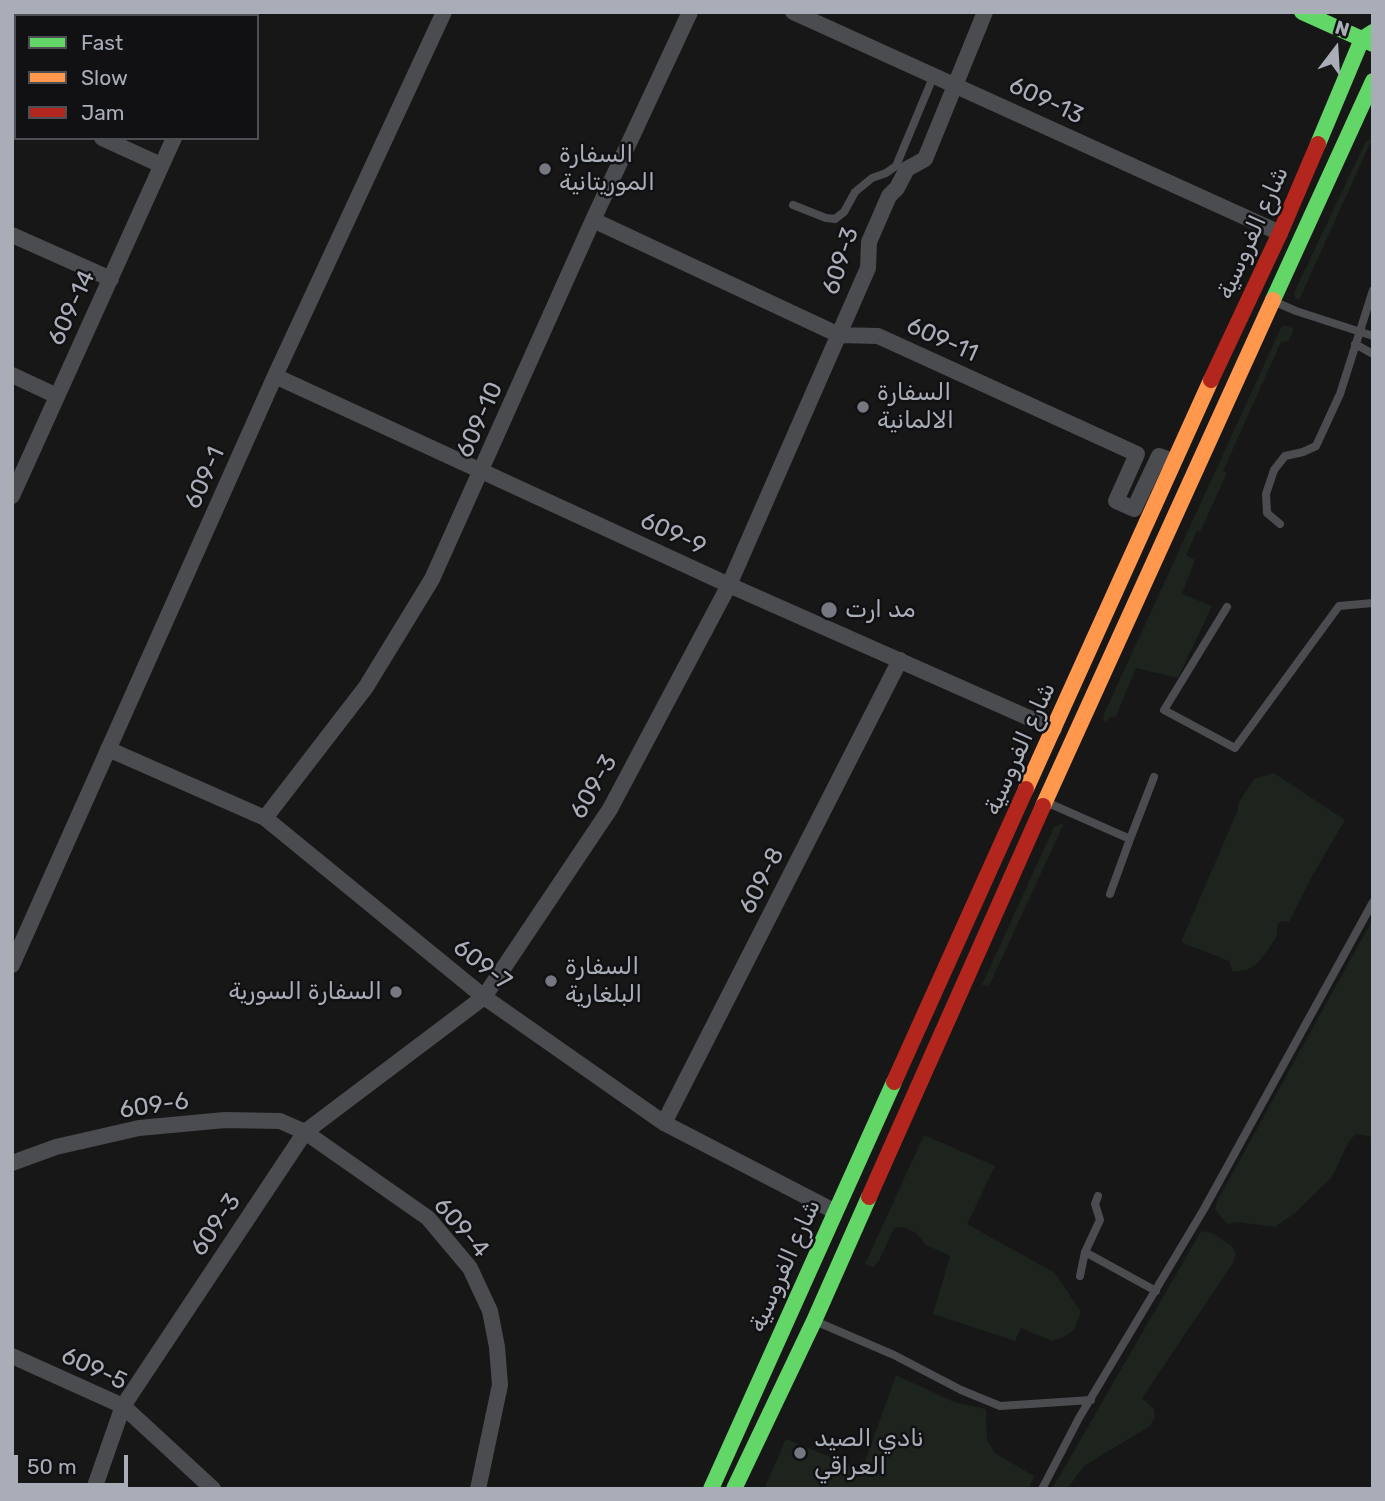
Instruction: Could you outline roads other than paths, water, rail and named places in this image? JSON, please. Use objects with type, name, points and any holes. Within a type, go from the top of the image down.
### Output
[{"type":"street","name":"609-1","points":[[12,965],[275,376],[444,12]]},
{"type":"street","name":"609-10","points":[[265,818],[366,687],[432,579],[593,220],[690,12]]},
{"type":"street","name":"609-13","points":[[793,12],[1280,233]]},
{"type":"street","name":"609-3","points":[[93,1489],[123,1406],[305,1132],[484,997],[610,808],[729,585],[868,268],[869,242],[889,196],[897,188],[907,169],[925,159],[985,12]]},
{"type":"street","points":[[1302,12],[1369,39]]},
{"type":"street","name":"شارع الفروسية","points":[[711,1489],[1173,461],[1369,39]]},
{"type":"street","name":"شارع الفروسية","points":[[734,1489],[814,1321],[952,1006],[1373,81]]},
{"type":"street","points":[[107,140],[161,164]]},
{"type":"street","name":"609-14","points":[[12,496],[173,140]]},
{"type":"street","name":"609-11","points":[[593,220],[839,335],[878,336],[1137,454],[1116,501],[1134,509],[1159,456],[1173,461]]},
{"type":"street","points":[[12,235],[111,279]]},
{"type":"street","points":[[12,375],[57,396]]},
{"type":"street","name":"609-9","points":[[275,376],[729,585],[1054,729]]},
{"type":"street","name":"609-8","points":[[664,1123],[900,660]]},
{"type":"street","name":"609-7","points":[[108,749],[265,818],[484,997],[664,1123],[834,1211]]},
{"type":"street","points":[[934,997],[952,1006]]},
{"type":"street","name":"609-6","points":[[12,1163],[56,1147],[139,1128],[225,1120],[279,1121],[305,1132]]},
{"type":"street","name":"609-4","points":[[305,1132],[428,1218],[470,1268],[489,1311],[497,1347],[499,1385],[478,1489]]},
{"type":"street","name":"609-5","points":[[12,1356],[123,1406],[213,1489]]},
{"type":"lane","points":[[793,205],[835,219],[844,212],[855,192],[872,178],[897,166],[934,75]]},
{"type":"lane","points":[[1280,524],[1267,513],[1266,494],[1274,470],[1285,456],[1316,446],[1340,394],[1373,290]]},
{"type":"lane","points":[[1273,301],[1373,336]]},
{"type":"lane","points":[[1355,344],[1373,354]]},
{"type":"lane","points":[[1227,607],[1164,710],[1235,748],[1339,606],[1373,603]]},
{"type":"lane","points":[[1110,894],[1154,777]]},
{"type":"lane","points":[[1046,802],[1130,839]]},
{"type":"lane","points":[[1042,1489],[1091,1400],[1204,1209],[1373,902]]},
{"type":"lane","points":[[1080,1276],[1085,1252],[1100,1220],[1095,1204],[1098,1196]]},
{"type":"lane","points":[[1085,1252],[1156,1291]]},
{"type":"lane","points":[[814,1321],[894,1355],[961,1390],[1000,1406],[1091,1400]]},
{"type":"place","name":"السفارة الموريتانية","points":[[545,169]]},
{"type":"place","name":"السفارة الالمانية","points":[[863,407]]},
{"type":"place","name":"مد ارت","points":[[829,610]]},
{"type":"place","name":"السفارة البلغارية","points":[[551,981]]},
{"type":"place","name":"السفارة السورية","points":[[396,992]]},
{"type":"place","name":"نادي الصيد العراقي","points":[[800,1453]]}]
